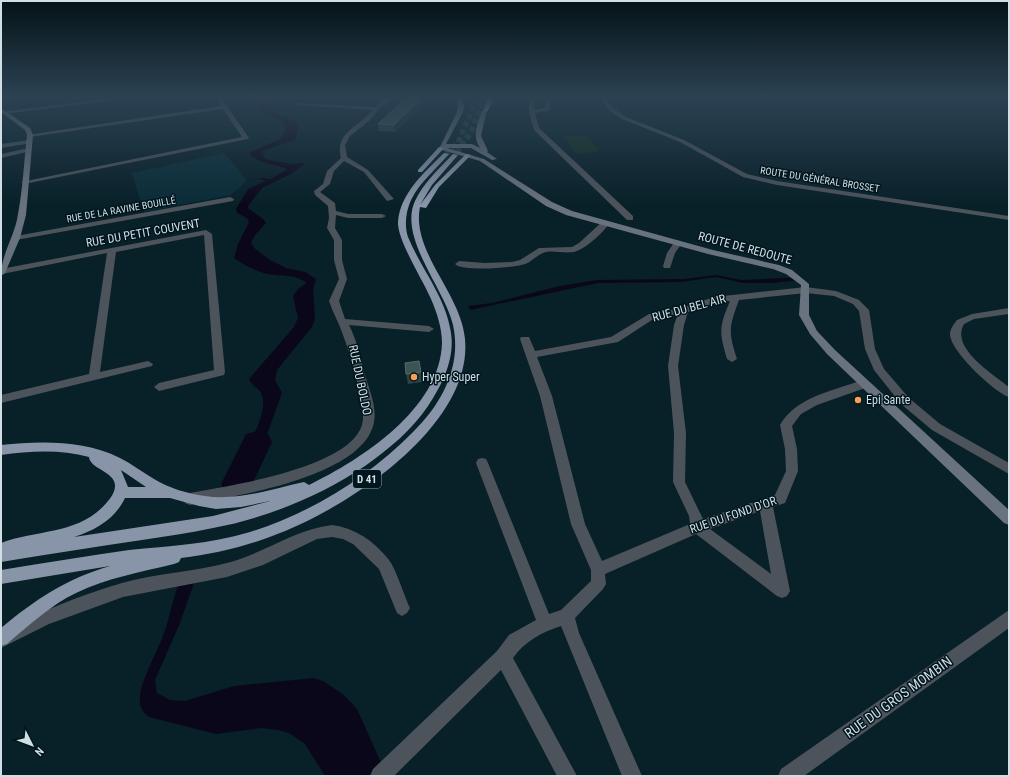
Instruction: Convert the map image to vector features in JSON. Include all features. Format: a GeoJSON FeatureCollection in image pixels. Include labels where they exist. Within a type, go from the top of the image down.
{"type":"FeatureCollection","features":[{"type":"Feature","properties":{"kind":"highway","name":"D 41"},"geometry":{"type":"LineString","coordinates":[[1,555],[200,524],[240,516],[286,501],[325,484],[377,451],[413,418],[434,387],[445,357],[448,342],[443,317],[404,236],[401,225],[401,216],[411,193],[447,151]]}},
{"type":"Feature","properties":{"kind":"highway","name":"D 41"},"geometry":{"type":"LineString","coordinates":[[1,577],[78,564],[223,545],[276,528],[327,503],[358,485],[389,464],[430,422],[444,401],[453,383],[460,362],[460,336],[458,324],[449,299],[417,236],[414,215],[418,201],[447,151]]}},
{"type":"Feature","properties":{"kind":"highway"},"geometry":{"type":"LineString","coordinates":[[417,236],[419,219],[424,205],[438,186],[468,155]]}},
{"type":"Feature","properties":{"kind":"highway"},"geometry":{"type":"LineString","coordinates":[[1,450],[46,446],[86,452],[113,460],[131,469],[150,483],[190,499],[207,503],[221,503],[325,484]]}},
{"type":"Feature","properties":{"kind":"highway"},"geometry":{"type":"LineString","coordinates":[[1,549],[67,534],[99,519],[114,506],[121,492],[120,479],[113,471],[86,452]]}},
{"type":"Feature","properties":{"kind":"highway"},"geometry":{"type":"LineString","coordinates":[[121,492],[176,493]]}},
{"type":"Feature","properties":{"kind":"highway"},"geometry":{"type":"LineString","coordinates":[[1,639],[58,595],[86,582],[112,573],[223,545]]}},
{"type":"Feature","properties":{"kind":"main road"},"geometry":{"type":"LineString","coordinates":[[1,272],[16,238],[22,215],[24,182],[30,138],[29,132]]}},
{"type":"Feature","properties":{"kind":"main road"},"geometry":{"type":"LineString","coordinates":[[447,151],[448,136],[450,132]]}},
{"type":"Feature","properties":{"kind":"main road"},"geometry":{"type":"LineString","coordinates":[[448,136],[456,140],[471,138],[476,132]]}},
{"type":"Feature","properties":{"kind":"main road"},"geometry":{"type":"LineString","coordinates":[[479,132],[478,141],[488,154]]}},
{"type":"Feature","properties":{"kind":"main road"},"geometry":{"type":"LineString","coordinates":[[471,138],[475,146]]}},
{"type":"Feature","properties":{"kind":"main road"},"geometry":{"type":"LineString","coordinates":[[447,151],[461,144],[475,146],[488,154],[531,192]]}},
{"type":"Feature","properties":{"kind":"main road"},"geometry":{"type":"LineString","coordinates":[[468,155],[475,146]]}},
{"type":"Feature","properties":{"kind":"main road"},"geometry":{"type":"LineString","coordinates":[[447,151],[468,155],[485,161],[531,192]]}},
{"type":"Feature","properties":{"kind":"main road","name":"ROUTE DE REDOUTE"},"geometry":{"type":"LineString","coordinates":[[531,192],[559,209],[678,243],[783,270],[796,276],[805,284],[806,290]]}},
{"type":"Feature","properties":{"kind":"main road"},"geometry":{"type":"LineString","coordinates":[[806,290],[803,307],[804,315],[813,332],[864,384],[1009,519]]}},
{"type":"Feature","properties":{"kind":"street"},"geometry":{"type":"LineString","coordinates":[[1,146],[30,138],[66,132]]}},
{"type":"Feature","properties":{"kind":"street"},"geometry":{"type":"LineString","coordinates":[[24,182],[246,138],[242,132]]}},
{"type":"Feature","properties":{"kind":"street"},"geometry":{"type":"LineString","coordinates":[[351,132],[344,138],[342,152],[344,158],[366,170],[390,198]]}},
{"type":"Feature","properties":{"kind":"street"},"geometry":{"type":"LineString","coordinates":[[539,132],[630,218]]}},
{"type":"Feature","properties":{"kind":"street","name":"ROUTE DU GÉNÉRAL BROSSET"},"geometry":{"type":"LineString","coordinates":[[660,132],[682,141],[745,176],[777,183],[1009,218]]}},
{"type":"Feature","properties":{"kind":"street"},"geometry":{"type":"LineString","coordinates":[[1,156],[29,150]]}},
{"type":"Feature","properties":{"kind":"street"},"geometry":{"type":"LineString","coordinates":[[344,158],[330,170],[329,181],[326,185],[316,191],[317,194],[332,205],[333,212],[348,216],[382,216]]}},
{"type":"Feature","properties":{"kind":"street","name":"RUE DE LA RAVINE BOUILLÉ"},"geometry":{"type":"LineString","coordinates":[[16,238],[230,199]]}},
{"type":"Feature","properties":{"kind":"street","name":"RUE DU BOLDO"},"geometry":{"type":"LineString","coordinates":[[190,499],[290,478],[319,467],[346,451],[362,436],[369,423],[366,401],[350,335],[336,312],[334,301],[343,279],[338,260],[338,240],[331,228],[333,212]]}},
{"type":"Feature","properties":{"kind":"street"},"geometry":{"type":"LineString","coordinates":[[459,264],[485,266],[512,265],[523,262],[542,250],[574,249],[582,246],[606,223]]}},
{"type":"Feature","properties":{"kind":"street","name":"RUE DU PETIT COUVENT"},"geometry":{"type":"LineString","coordinates":[[1,272],[202,232],[208,234],[220,372],[159,387]]}},
{"type":"Feature","properties":{"kind":"street"},"geometry":{"type":"LineString","coordinates":[[667,266],[672,252],[678,243]]}},
{"type":"Feature","properties":{"kind":"street"},"geometry":{"type":"LineString","coordinates":[[94,378],[112,250]]}},
{"type":"Feature","properties":{"kind":"street","name":"RUE DU BEL AIR"},"geometry":{"type":"LineString","coordinates":[[531,355],[614,340],[652,316],[684,310],[714,300],[736,296],[806,290],[836,294],[850,299],[864,310],[870,340],[870,348],[879,370],[905,401],[936,427],[1009,469]]}},
{"type":"Feature","properties":{"kind":"street"},"geometry":{"type":"LineString","coordinates":[[732,359],[725,336],[726,322],[736,296]]}},
{"type":"Feature","properties":{"kind":"street"},"geometry":{"type":"LineString","coordinates":[[684,310],[679,326],[678,341],[673,366],[680,433],[679,482],[696,516],[697,526],[782,591],[766,505]]}},
{"type":"Feature","properties":{"kind":"street"},"geometry":{"type":"LineString","coordinates":[[1009,312],[972,316],[960,322],[955,334],[957,342],[968,357],[1009,393]]}},
{"type":"Feature","properties":{"kind":"street"},"geometry":{"type":"LineString","coordinates":[[342,322],[429,329]]}},
{"type":"Feature","properties":{"kind":"street"},"geometry":{"type":"LineString","coordinates":[[385,771],[504,657],[515,641],[544,623],[566,616],[598,584],[598,570],[578,524],[546,396],[525,339]]}},
{"type":"Feature","properties":{"kind":"street"},"geometry":{"type":"LineString","coordinates":[[1,399],[148,364]]}},
{"type":"Feature","properties":{"kind":"street","name":"RUE DU FOND D'OR"},"geometry":{"type":"LineString","coordinates":[[598,570],[697,526],[780,500],[792,471],[791,449],[786,424],[797,411],[813,402],[864,384]]}},
{"type":"Feature","properties":{"kind":"street"},"geometry":{"type":"LineString","coordinates":[[482,463],[544,623]]}},
{"type":"Feature","properties":{"kind":"street"},"geometry":{"type":"LineString","coordinates":[[1,639],[45,618],[123,590],[227,570],[258,560],[315,533],[332,531],[345,533],[358,540],[384,565],[402,608]]}},
{"type":"Feature","properties":{"kind":"street"},"geometry":{"type":"LineString","coordinates":[[566,616],[571,634],[632,776]]}},
{"type":"Feature","properties":{"kind":"street","name":"RUE DU GROS MOMBIN"},"geometry":{"type":"LineString","coordinates":[[788,776],[1009,618]]}},
{"type":"Feature","properties":{"kind":"street"},"geometry":{"type":"LineString","coordinates":[[504,657],[567,776]]}},
{"type":"Feature","properties":{"kind":"shaded area"},"geometry":{"type":"Polygon","coordinates":[[[285,132],[297,132],[295,140],[262,151],[265,159],[293,164],[306,163],[291,174],[262,188],[248,206],[249,209],[266,223],[251,242],[254,248],[270,260],[286,268],[305,272],[316,279],[313,289],[315,319],[312,327],[277,370],[275,380],[282,393],[266,437],[260,463],[250,474],[230,478],[253,437],[262,414],[262,395],[249,379],[294,327],[298,318],[293,296],[299,288],[307,283],[297,278],[268,274],[259,271],[234,258],[238,244],[249,222],[247,218],[237,213],[236,209],[248,189],[266,181],[260,179],[243,182],[262,178],[270,179],[288,169],[259,161],[249,154],[280,139],[285,132]]]}},
{"type":"Feature","properties":{"kind":"shaded area"},"geometry":{"type":"Polygon","coordinates":[[[224,153],[247,180],[231,195],[144,212],[132,173],[224,153]]]}},
{"type":"Feature","properties":{"kind":"shaded area"},"geometry":{"type":"Polygon","coordinates":[[[717,275],[741,280],[797,278],[800,280],[772,283],[743,283],[716,277],[681,282],[598,283],[470,310],[468,306],[492,303],[560,286],[597,280],[683,279],[717,275]]]}},
{"type":"Feature","properties":{"kind":"shaded area"},"geometry":{"type":"Polygon","coordinates":[[[194,583],[180,623],[155,680],[157,693],[170,700],[185,701],[234,686],[314,678],[323,681],[344,695],[357,709],[383,767],[393,776],[325,776],[305,744],[289,733],[278,730],[261,728],[216,734],[146,715],[140,705],[141,690],[146,674],[164,633],[178,586],[194,583]]]}},
{"type":"Feature","properties":{"kind":"green space"},"geometry":{"type":"Polygon","coordinates":[[[585,135],[600,151],[577,154],[563,137],[585,135]]]}},
{"type":"Feature","properties":{"kind":"building"},"geometry":{"type":"Polygon","coordinates":[[[419,361],[421,372],[406,374],[405,363],[419,361]]]}},
{"type":"Feature","properties":{"kind":"waterway"},"geometry":{"type":"LineString","coordinates":[[237,484],[257,442]]}},
{"type":"Feature","properties":{"kind":"tunnel"},"geometry":{"type":"LineString","coordinates":[[446,154],[458,143],[463,132]]}},
{"type":"Feature","properties":{"kind":"tunnel"},"geometry":{"type":"LineString","coordinates":[[457,153],[471,132]]}},
{"type":"Feature","properties":{"kind":"place","name":"Hyper Super"},"geometry":{"type":"Point","coordinates":[414,377]}},
{"type":"Feature","properties":{"kind":"place","name":"Epi Sante"},"geometry":{"type":"Point","coordinates":[858,400]}}]}
